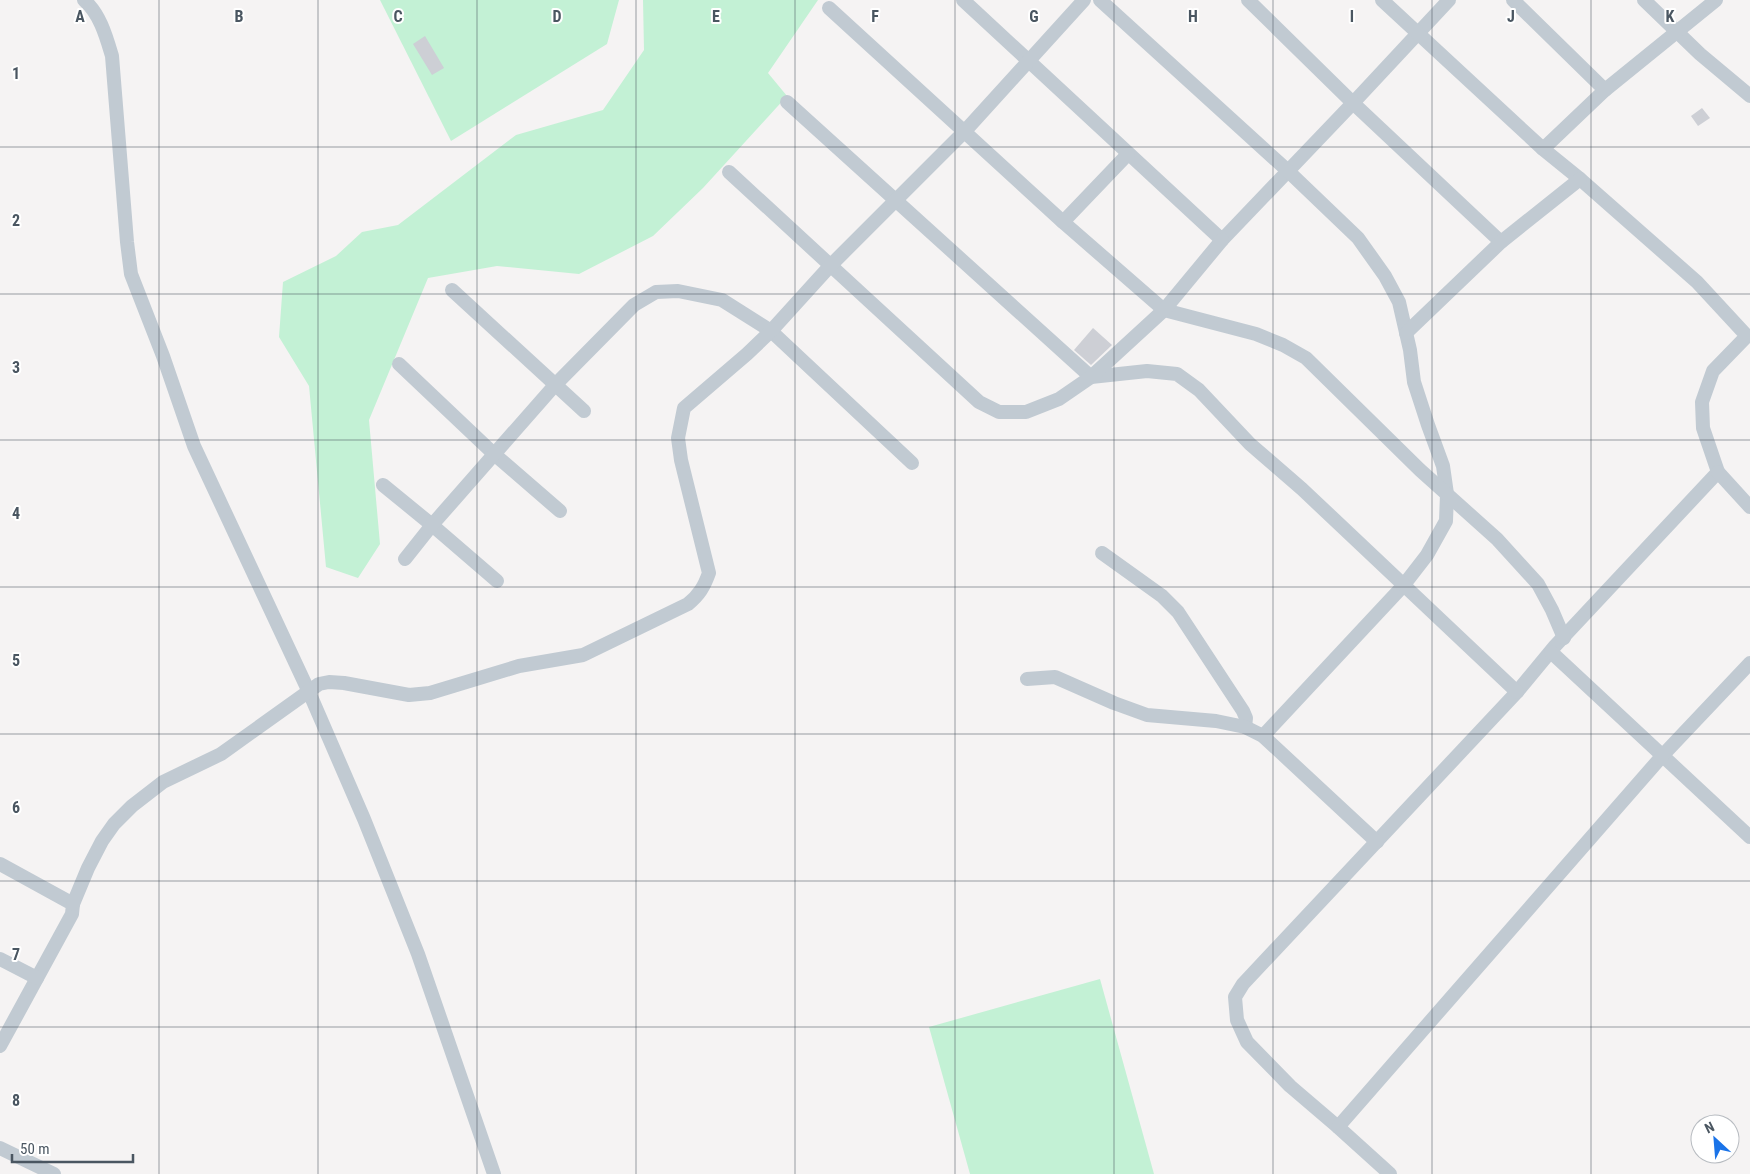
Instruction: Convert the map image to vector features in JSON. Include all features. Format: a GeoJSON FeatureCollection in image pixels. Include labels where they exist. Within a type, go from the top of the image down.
{"type":"FeatureCollection","features":[{"type":"Feature","properties":{"kind":"street"},"geometry":{"type":"LineString","coordinates":[[964,0],[1222,240]]}},
{"type":"Feature","properties":{"kind":"street"},"geometry":{"type":"LineString","coordinates":[[0,1046],[72,914],[88,868],[102,841],[114,824],[132,806],[163,782],[221,754],[319,684],[329,682],[358,685],[409,695],[430,693],[519,666],[583,654],[688,604],[698,597],[709,573],[681,460],[678,438],[684,408],[713,385],[771,331],[830,266],[965,131],[1084,0]]}},
{"type":"Feature","properties":{"kind":"street"},"geometry":{"type":"LineString","coordinates":[[1100,0],[1358,238],[1385,276],[1399,302],[1414,382],[1443,466],[1447,494],[1446,521],[1427,555],[1403,586],[1263,736]]}},
{"type":"Feature","properties":{"kind":"street"},"geometry":{"type":"LineString","coordinates":[[1248,0],[1353,104],[1501,242]]}},
{"type":"Feature","properties":{"kind":"street"},"geometry":{"type":"LineString","coordinates":[[1382,0],[1542,149],[1580,179],[1697,282],[1749,335],[1713,371],[1702,402],[1703,428],[1718,472],[1750,507]]}},
{"type":"Feature","properties":{"kind":"street"},"geometry":{"type":"LineString","coordinates":[[730,172],[979,402],[999,412],[1026,412],[1059,399],[1091,377],[1164,310],[1222,240],[1353,104],[1449,0]]}},
{"type":"Feature","properties":{"kind":"street"},"geometry":{"type":"LineString","coordinates":[[1514,0],[1605,90]]}},
{"type":"Feature","properties":{"kind":"street"},"geometry":{"type":"LineString","coordinates":[[1644,0],[1730,81],[1750,96]]}},
{"type":"Feature","properties":{"kind":"street"},"geometry":{"type":"LineString","coordinates":[[1542,149],[1605,90],[1716,0]]}},
{"type":"Feature","properties":{"kind":"street"},"geometry":{"type":"LineString","coordinates":[[90,3],[105,34],[112,56],[131,274],[163,356],[194,446],[308,692],[364,819],[418,954],[494,1174]]}},
{"type":"Feature","properties":{"kind":"street"},"geometry":{"type":"LineString","coordinates":[[829,8],[1063,222],[1164,310],[1256,334],[1283,344],[1306,358],[1420,470],[1497,539],[1538,584],[1564,638]]}},
{"type":"Feature","properties":{"kind":"street"},"geometry":{"type":"LineString","coordinates":[[787,102],[1091,377],[1147,371],[1177,374],[1199,390],[1250,444],[1302,489],[1517,692]]}},
{"type":"Feature","properties":{"kind":"street"},"geometry":{"type":"LineString","coordinates":[[1063,222],[1128,154]]}},
{"type":"Feature","properties":{"kind":"street"},"geometry":{"type":"LineString","coordinates":[[1406,332],[1501,242],[1580,179]]}},
{"type":"Feature","properties":{"kind":"street"},"geometry":{"type":"LineString","coordinates":[[452,290],[584,411]]}},
{"type":"Feature","properties":{"kind":"street"},"geometry":{"type":"LineString","coordinates":[[406,559],[432,525],[555,384],[634,305],[656,292],[678,291],[722,300],[771,331],[912,463]]}},
{"type":"Feature","properties":{"kind":"street"},"geometry":{"type":"LineString","coordinates":[[399,364],[494,454],[560,512]]}},
{"type":"Feature","properties":{"kind":"street"},"geometry":{"type":"LineString","coordinates":[[1390,1174],[1290,1086],[1247,1042],[1237,1020],[1235,997],[1244,984],[1517,692],[1564,638],[1718,472]]}},
{"type":"Feature","properties":{"kind":"street"},"geometry":{"type":"LineString","coordinates":[[383,485],[497,581]]}},
{"type":"Feature","properties":{"kind":"street"},"geometry":{"type":"LineString","coordinates":[[1102,553],[1162,596],[1178,612],[1243,711],[1246,718],[1245,727]]}},
{"type":"Feature","properties":{"kind":"street"},"geometry":{"type":"LineString","coordinates":[[1552,652],[1750,837]]}},
{"type":"Feature","properties":{"kind":"street"},"geometry":{"type":"LineString","coordinates":[[1338,1127],[1663,755],[1750,662]]}},
{"type":"Feature","properties":{"kind":"street"},"geometry":{"type":"LineString","coordinates":[[1027,679],[1055,677],[1114,703],[1147,715],[1245,727],[1263,736],[1377,842]]}},
{"type":"Feature","properties":{"kind":"street"},"geometry":{"type":"LineString","coordinates":[[0,864],[74,904]]}},
{"type":"Feature","properties":{"kind":"street"},"geometry":{"type":"LineString","coordinates":[[0,959],[37,978]]}},
{"type":"Feature","properties":{"kind":"street"},"geometry":{"type":"LineString","coordinates":[[0,1148],[54,1174]]}},
{"type":"Feature","properties":{"kind":"green space"},"geometry":{"type":"Polygon","coordinates":[[[380,0],[619,0],[607,44],[451,141],[380,0]]]}},
{"type":"Feature","properties":{"kind":"green space"},"geometry":{"type":"Polygon","coordinates":[[[643,0],[818,0],[768,73],[787,96],[703,188],[653,236],[579,274],[497,266],[428,278],[369,420],[380,544],[358,578],[326,567],[309,386],[279,337],[283,282],[336,256],[362,232],[398,225],[516,135],[603,110],[644,50],[643,0]]]}},
{"type":"Feature","properties":{"kind":"green space"},"geometry":{"type":"Polygon","coordinates":[[[1100,979],[1154,1174],[970,1174],[929,1027],[1100,979]]]}},
{"type":"Feature","properties":{"kind":"building"},"geometry":{"type":"Polygon","coordinates":[[[425,36],[444,68],[432,75],[413,44],[425,36]]]}},
{"type":"Feature","properties":{"kind":"building"},"geometry":{"type":"Polygon","coordinates":[[[1702,108],[1710,118],[1698,126],[1691,116],[1702,108]]]}},
{"type":"Feature","properties":{"kind":"building"},"geometry":{"type":"Polygon","coordinates":[[[1093,328],[1112,345],[1091,365],[1074,350],[1093,328]]]}}]}
